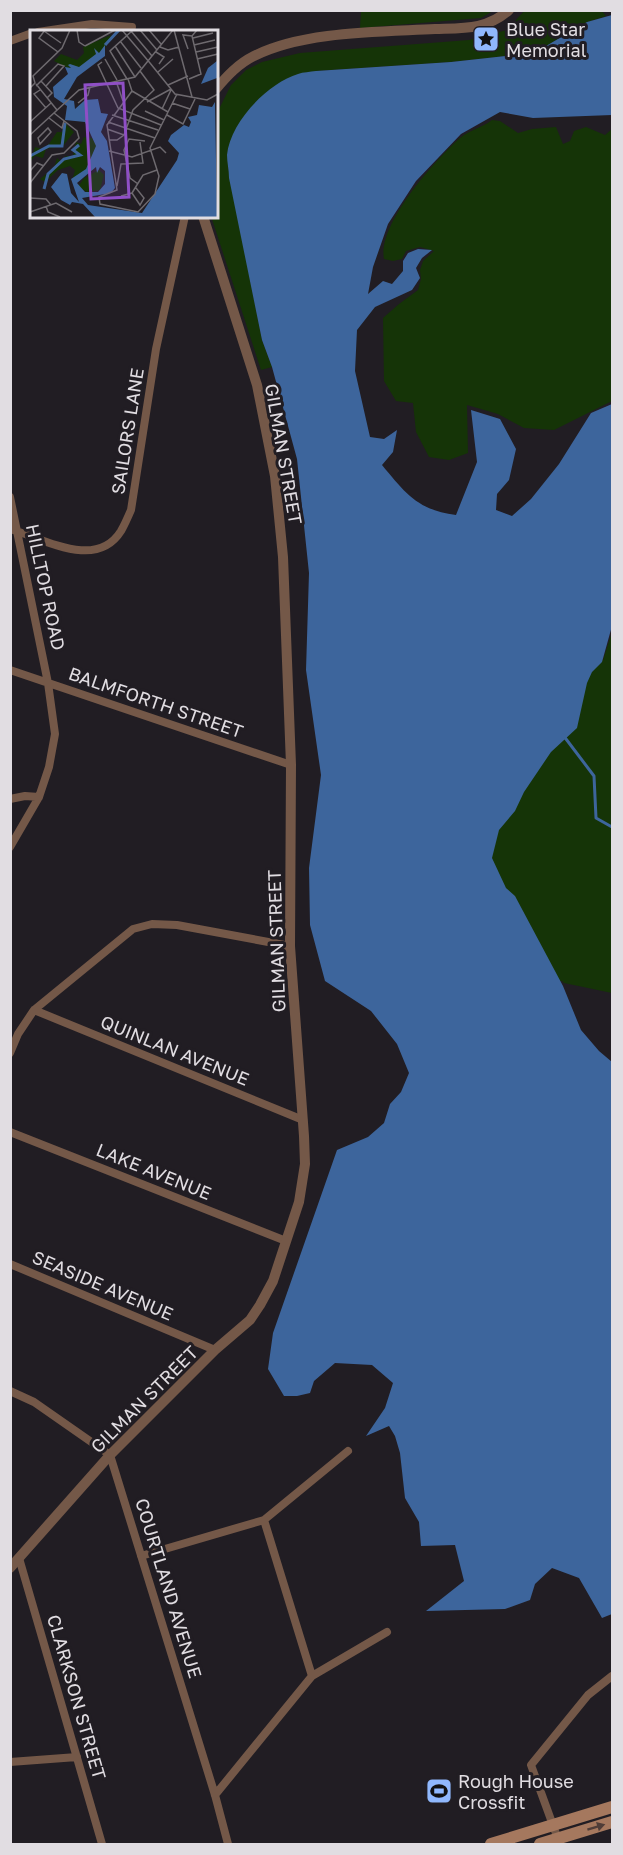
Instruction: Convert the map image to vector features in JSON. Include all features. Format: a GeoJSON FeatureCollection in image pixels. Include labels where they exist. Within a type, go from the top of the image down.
{"type":"FeatureCollection","features":[{"type":"Feature","properties":{"kind":"main road"},"geometry":{"type":"LineString","coordinates":[[491,1845],[513,1841],[612,1807]]}},
{"type":"Feature","properties":{"kind":"main road"},"geometry":{"type":"LineString","coordinates":[[540,1845],[612,1822]]}},
{"type":"Feature","properties":{"kind":"street"},"geometry":{"type":"LineString","coordinates":[[218,87],[240,64],[254,56],[298,41],[370,33],[464,28],[498,20],[509,10]]}},
{"type":"Feature","properties":{"kind":"street"},"geometry":{"type":"LineString","coordinates":[[52,30],[92,24],[132,27]]}},
{"type":"Feature","properties":{"kind":"street"},"geometry":{"type":"LineString","coordinates":[[10,41],[30,34]]}},
{"type":"Feature","properties":{"kind":"street","name":"SAILORS LANE"},"geometry":{"type":"LineString","coordinates":[[14,530],[74,550],[95,550],[107,545],[120,533],[131,510],[156,349],[185,218]]}},
{"type":"Feature","properties":{"kind":"street","name":"GILMAN STREET"},"geometry":{"type":"LineString","coordinates":[[10,1568],[110,1455],[215,1350],[250,1320],[273,1281],[303,1185],[305,1164],[303,1120],[290,946],[291,765],[283,557],[274,476],[257,385],[204,218]]}},
{"type":"Feature","properties":{"kind":"street","name":"HILLTOP ROAD"},"geometry":{"type":"LineString","coordinates":[[10,497],[14,530],[48,683],[55,734],[49,767],[39,797],[10,847]]}},
{"type":"Feature","properties":{"kind":"street","name":"BALMFORTH STREET"},"geometry":{"type":"LineString","coordinates":[[10,670],[291,765]]}},
{"type":"Feature","properties":{"kind":"street"},"geometry":{"type":"LineString","coordinates":[[10,799],[25,796],[39,797]]}},
{"type":"Feature","properties":{"kind":"street"},"geometry":{"type":"LineString","coordinates":[[10,1053],[18,1034],[34,1010],[127,933],[146,925],[177,925],[290,946]]}},
{"type":"Feature","properties":{"kind":"street","name":"QUINLAN AVENUE"},"geometry":{"type":"LineString","coordinates":[[34,1010],[303,1120]]}},
{"type":"Feature","properties":{"kind":"street","name":"LAKE AVENUE"},"geometry":{"type":"LineString","coordinates":[[10,1132],[286,1241]]}},
{"type":"Feature","properties":{"kind":"street","name":"SEASIDE AVENUE"},"geometry":{"type":"LineString","coordinates":[[10,1264],[215,1350]]}},
{"type":"Feature","properties":{"kind":"street"},"geometry":{"type":"LineString","coordinates":[[10,1391],[34,1402],[110,1455]]}},
{"type":"Feature","properties":{"kind":"street"},"geometry":{"type":"LineString","coordinates":[[141,1556],[264,1520],[348,1451]]}},
{"type":"Feature","properties":{"kind":"street","name":"COURTLAND AVENUE"},"geometry":{"type":"LineString","coordinates":[[110,1455],[215,1795],[228,1845]]}},
{"type":"Feature","properties":{"kind":"street"},"geometry":{"type":"LineString","coordinates":[[264,1520],[312,1676]]}},
{"type":"Feature","properties":{"kind":"street","name":"CLARKSON STREET"},"geometry":{"type":"LineString","coordinates":[[19,1558],[102,1845]]}},
{"type":"Feature","properties":{"kind":"street"},"geometry":{"type":"LineString","coordinates":[[215,1795],[312,1676],[387,1632]]}},
{"type":"Feature","properties":{"kind":"street"},"geometry":{"type":"LineString","coordinates":[[558,1839],[531,1765],[588,1695],[612,1677]]}},
{"type":"Feature","properties":{"kind":"street"},"geometry":{"type":"LineString","coordinates":[[10,1762],[77,1757]]}},
{"type":"Feature","properties":{"kind":"green space"},"geometry":{"type":"Polygon","coordinates":[[[361,11],[493,11],[481,18],[360,28],[361,11]]]}},
{"type":"Feature","properties":{"kind":"green space"},"geometry":{"type":"Polygon","coordinates":[[[524,11],[602,11],[606,16],[587,22],[534,53],[451,62],[316,71],[228,166],[262,340],[272,367],[261,370],[212,218],[218,218],[218,111],[231,85],[246,70],[262,62],[300,53],[469,40],[507,30],[524,11]]]}},
{"type":"Feature","properties":{"kind":"green space"},"geometry":{"type":"Polygon","coordinates":[[[492,120],[500,121],[518,133],[556,127],[563,144],[570,141],[574,131],[586,127],[605,135],[612,129],[612,401],[554,430],[524,428],[498,414],[467,405],[468,453],[449,460],[429,457],[416,432],[413,403],[396,401],[384,381],[383,318],[418,290],[423,261],[434,251],[420,247],[406,251],[402,259],[393,261],[384,259],[384,245],[398,212],[423,177],[460,138],[492,120]]]}},
{"type":"Feature","properties":{"kind":"green space"},"geometry":{"type":"Polygon","coordinates":[[[612,632],[612,993],[549,980],[486,855],[492,831],[597,659],[603,660],[612,632]]]}},
{"type":"Feature","properties":{"kind":"water"},"geometry":{"type":"Polygon","coordinates":[[[612,15],[612,115],[533,118],[500,112],[461,134],[416,181],[388,224],[373,267],[368,294],[383,281],[392,284],[403,271],[403,261],[408,253],[418,249],[432,250],[422,258],[416,268],[420,278],[412,290],[375,307],[357,330],[355,371],[370,437],[384,439],[397,430],[393,452],[382,465],[414,499],[422,505],[443,513],[456,515],[477,462],[471,410],[500,419],[516,449],[509,480],[497,494],[496,510],[512,516],[531,499],[559,464],[591,413],[612,404],[612,626],[602,662],[592,672],[587,683],[577,728],[551,752],[524,792],[515,811],[499,830],[492,858],[506,888],[515,896],[563,986],[581,1030],[612,1062],[612,1614],[602,1618],[579,1578],[552,1568],[535,1584],[530,1600],[505,1609],[426,1611],[464,1581],[455,1545],[421,1546],[419,1522],[405,1498],[400,1453],[389,1426],[366,1436],[385,1408],[393,1383],[372,1365],[335,1363],[314,1381],[310,1393],[284,1396],[268,1369],[273,1333],[337,1150],[368,1137],[384,1123],[390,1104],[401,1092],[409,1073],[397,1044],[371,1011],[325,981],[310,925],[309,868],[321,775],[306,670],[309,573],[297,459],[272,367],[262,340],[229,178],[227,155],[235,130],[252,106],[275,86],[298,74],[534,53],[587,22],[612,15]]]}},
{"type":"Feature","properties":{"kind":"waterway"},"geometry":{"type":"LineString","coordinates":[[563,735],[594,776],[596,818],[612,827]]}},
{"type":"Feature","properties":{"kind":"place","name":"Blue Star Memorial"},"geometry":{"type":"Point","coordinates":[486,39]}},
{"type":"Feature","properties":{"kind":"place","name":"Rough House Crossfit"},"geometry":{"type":"Point","coordinates":[439,1791]}}]}
